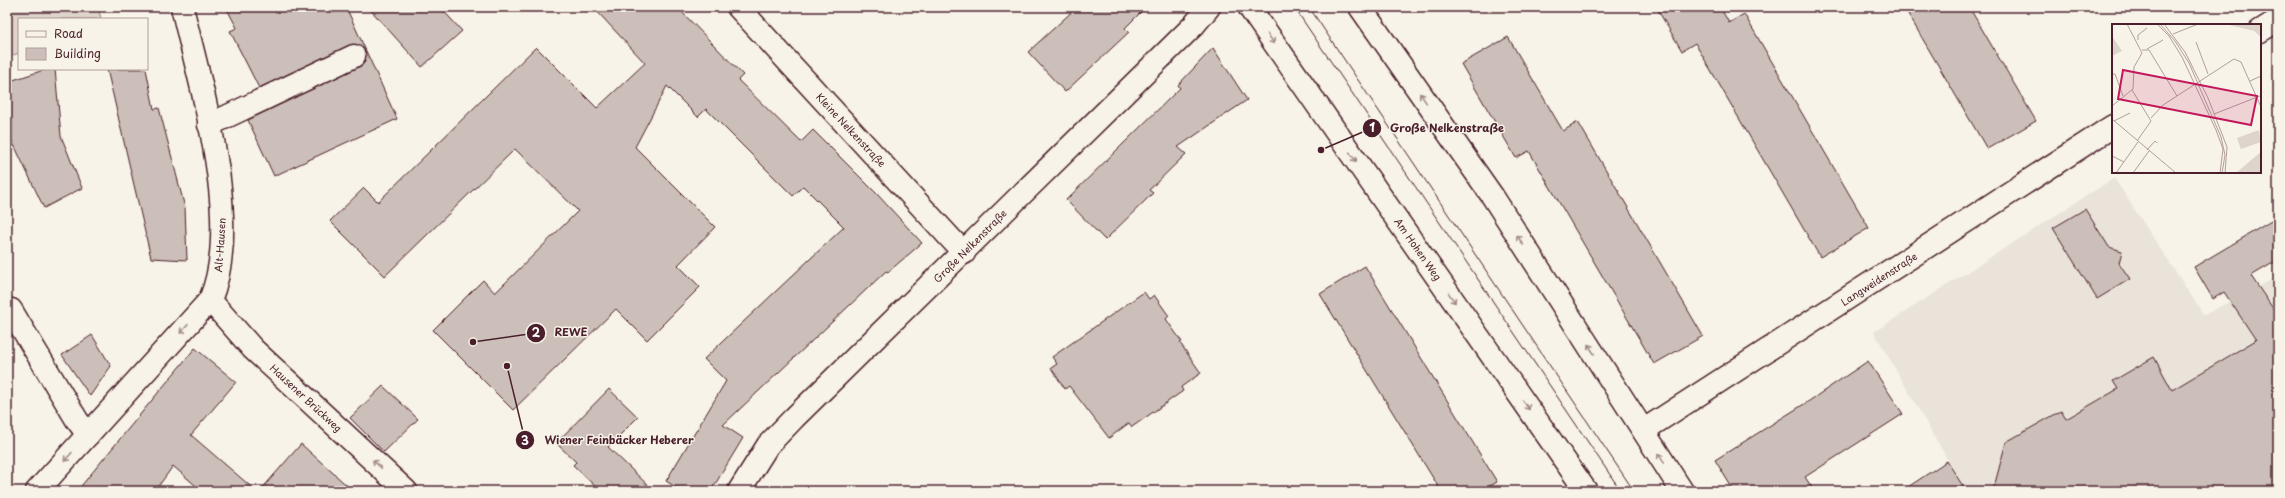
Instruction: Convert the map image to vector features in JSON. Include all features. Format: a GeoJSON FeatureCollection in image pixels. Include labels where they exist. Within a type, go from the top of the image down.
{"type":"FeatureCollection","features":[{"type":"Feature","properties":{"kind":"street","name":"Alt-Hausen"},"geometry":{"type":"LineString","coordinates":[[37,491],[210,300],[218,282],[223,237],[222,204],[209,125],[182,7]]}},
{"type":"Feature","properties":{"kind":"street","name":"Kleine Nelkenstraße"},"geometry":{"type":"LineString","coordinates":[[738,7],[964,253]]}},
{"type":"Feature","properties":{"kind":"street","name":"Große Nelkenstraße"},"geometry":{"type":"LineString","coordinates":[[739,491],[774,440],[1194,25],[1209,7]]}},
{"type":"Feature","properties":{"kind":"street","name":"Am Hohen Weg"},"geometry":{"type":"LineString","coordinates":[[1249,7],[1586,491]]}},
{"type":"Feature","properties":{"kind":"street"},"geometry":{"type":"LineString","coordinates":[[1360,7],[1493,197],[1682,491]]}},
{"type":"Feature","properties":{"kind":"street"},"geometry":{"type":"LineString","coordinates":[[209,125],[354,56]]}},
{"type":"Feature","properties":{"kind":"street","name":"Langweidenstraße"},"geometry":{"type":"LineString","coordinates":[[1644,430],[2112,127]]}},
{"type":"Feature","properties":{"kind":"street","name":"Hausener Brückweg"},"geometry":{"type":"LineString","coordinates":[[210,300],[253,349],[406,491]]}},
{"type":"Feature","properties":{"kind":"street"},"geometry":{"type":"LineString","coordinates":[[7,309],[11,310],[77,420],[88,435]]}},
{"type":"Feature","properties":{"kind":"shaded area"},"geometry":{"type":"Polygon","coordinates":[[[7,7],[98,7],[101,18],[18,18],[18,53],[7,57],[7,7]]]}},
{"type":"Feature","properties":{"kind":"shaded area"},"geometry":{"type":"Polygon","coordinates":[[[2114,178],[2204,315],[2273,279],[2278,287],[2278,491],[1955,491],[1963,486],[1874,332],[2114,178]]]}},
{"type":"Feature","properties":{"kind":"building"},"geometry":{"type":"Polygon","coordinates":[[[226,7],[346,7],[397,119],[274,176],[248,120],[359,67],[364,63],[365,51],[361,46],[349,45],[259,88],[230,31],[237,28],[226,7]]]}},
{"type":"Feature","properties":{"kind":"building"},"geometry":{"type":"Polygon","coordinates":[[[368,7],[440,7],[462,31],[422,67],[368,7]]]}},
{"type":"Feature","properties":{"kind":"building"},"geometry":{"type":"Polygon","coordinates":[[[593,7],[677,7],[743,75],[738,80],[801,142],[813,130],[876,193],[922,243],[888,272],[886,271],[723,425],[743,438],[711,491],[682,491],[666,481],[726,381],[704,359],[844,227],[803,186],[793,196],[706,109],[698,117],[667,86],[635,147],[715,227],[678,265],[700,287],[647,340],[616,309],[513,410],[433,330],[483,280],[495,293],[578,211],[515,149],[385,276],[330,221],[364,188],[378,202],[536,47],[597,108],[645,63],[593,7]]]}},
{"type":"Feature","properties":{"kind":"building"},"geometry":{"type":"Polygon","coordinates":[[[1077,7],[1146,7],[1125,28],[1129,32],[1065,92],[1028,52],[1077,7]]]}},
{"type":"Feature","properties":{"kind":"building"},"geometry":{"type":"Polygon","coordinates":[[[1656,7],[1720,7],[1729,23],[1744,14],[1869,228],[1820,257],[1695,43],[1682,51],[1656,7]]]}},
{"type":"Feature","properties":{"kind":"building"},"geometry":{"type":"Polygon","coordinates":[[[1904,7],[1969,7],[2036,121],[1987,149],[1904,7]]]}},
{"type":"Feature","properties":{"kind":"building"},"geometry":{"type":"Polygon","coordinates":[[[1508,37],[1563,131],[1578,122],[1703,336],[1654,364],[1529,151],[1516,158],[1461,64],[1508,37]]]}},
{"type":"Feature","properties":{"kind":"building"},"geometry":{"type":"Polygon","coordinates":[[[1213,48],[1247,100],[1178,147],[1186,154],[1149,190],[1153,193],[1105,240],[1066,200],[1180,88],[1178,85],[1213,48]]]}},
{"type":"Feature","properties":{"kind":"building"},"geometry":{"type":"Polygon","coordinates":[[[44,70],[55,70],[61,136],[82,188],[44,208],[7,130],[7,82],[44,70]]]}},
{"type":"Feature","properties":{"kind":"building"},"geometry":{"type":"Polygon","coordinates":[[[107,70],[146,70],[154,109],[159,108],[185,208],[187,260],[151,258],[107,70]]]}},
{"type":"Feature","properties":{"kind":"building"},"geometry":{"type":"Polygon","coordinates":[[[2085,209],[2109,247],[2122,251],[2119,263],[2130,279],[2097,299],[2053,228],[2085,209]]]}},
{"type":"Feature","properties":{"kind":"building"},"geometry":{"type":"Polygon","coordinates":[[[2278,217],[2278,260],[2251,276],[2278,316],[2278,491],[1993,491],[2006,442],[2061,411],[2066,419],[2118,389],[2113,381],[2154,357],[2172,390],[2256,340],[2224,292],[2213,299],[2194,267],[2278,217]]]}},
{"type":"Feature","properties":{"kind":"building"},"geometry":{"type":"Polygon","coordinates":[[[1365,266],[1497,482],[1481,491],[1441,491],[1320,294],[1365,266]]]}},
{"type":"Feature","properties":{"kind":"building"},"geometry":{"type":"Polygon","coordinates":[[[1144,292],[1149,299],[1154,295],[1169,316],[1166,319],[1182,342],[1180,343],[1201,373],[1181,387],[1183,391],[1132,427],[1129,423],[1109,438],[1069,386],[1065,389],[1051,368],[1057,364],[1052,357],[1144,292]]]}},
{"type":"Feature","properties":{"kind":"building"},"geometry":{"type":"Polygon","coordinates":[[[92,335],[111,366],[90,396],[62,355],[92,335]]]}},
{"type":"Feature","properties":{"kind":"building"},"geometry":{"type":"Polygon","coordinates":[[[195,348],[236,382],[191,435],[256,491],[202,491],[173,466],[155,491],[77,491],[195,348]]]}},
{"type":"Feature","properties":{"kind":"building"},"geometry":{"type":"Polygon","coordinates":[[[1868,361],[1903,414],[1805,477],[1814,491],[1734,491],[1715,460],[1809,401],[1868,361]]]}},
{"type":"Feature","properties":{"kind":"building"},"geometry":{"type":"Polygon","coordinates":[[[383,386],[418,419],[384,452],[350,418],[383,386]]]}},
{"type":"Feature","properties":{"kind":"building"},"geometry":{"type":"Polygon","coordinates":[[[609,389],[638,417],[608,447],[654,491],[600,491],[573,465],[576,462],[556,443],[609,389]]]}},
{"type":"Feature","properties":{"kind":"building"},"geometry":{"type":"Polygon","coordinates":[[[301,444],[353,491],[260,491],[301,444]]]}},
{"type":"Feature","properties":{"kind":"building"},"geometry":{"type":"Polygon","coordinates":[[[1947,461],[1966,491],[1902,491],[1947,461]]]}},
{"type":"Feature","properties":{"kind":"tram line"},"geometry":{"type":"LineString","coordinates":[[1294,7],[1621,491]]}},
{"type":"Feature","properties":{"kind":"tram line"},"geometry":{"type":"LineString","coordinates":[[1309,7],[1634,491]]}},
{"type":"Feature","properties":{"kind":"place","name":"Große Nelkenstraße"},"geometry":{"type":"Point","coordinates":[1321,150]}},
{"type":"Feature","properties":{"kind":"place","name":"REWE"},"geometry":{"type":"Point","coordinates":[473,342]}},
{"type":"Feature","properties":{"kind":"place","name":"Wiener Feinbäcker Heberer"},"geometry":{"type":"Point","coordinates":[507,366]}}]}
